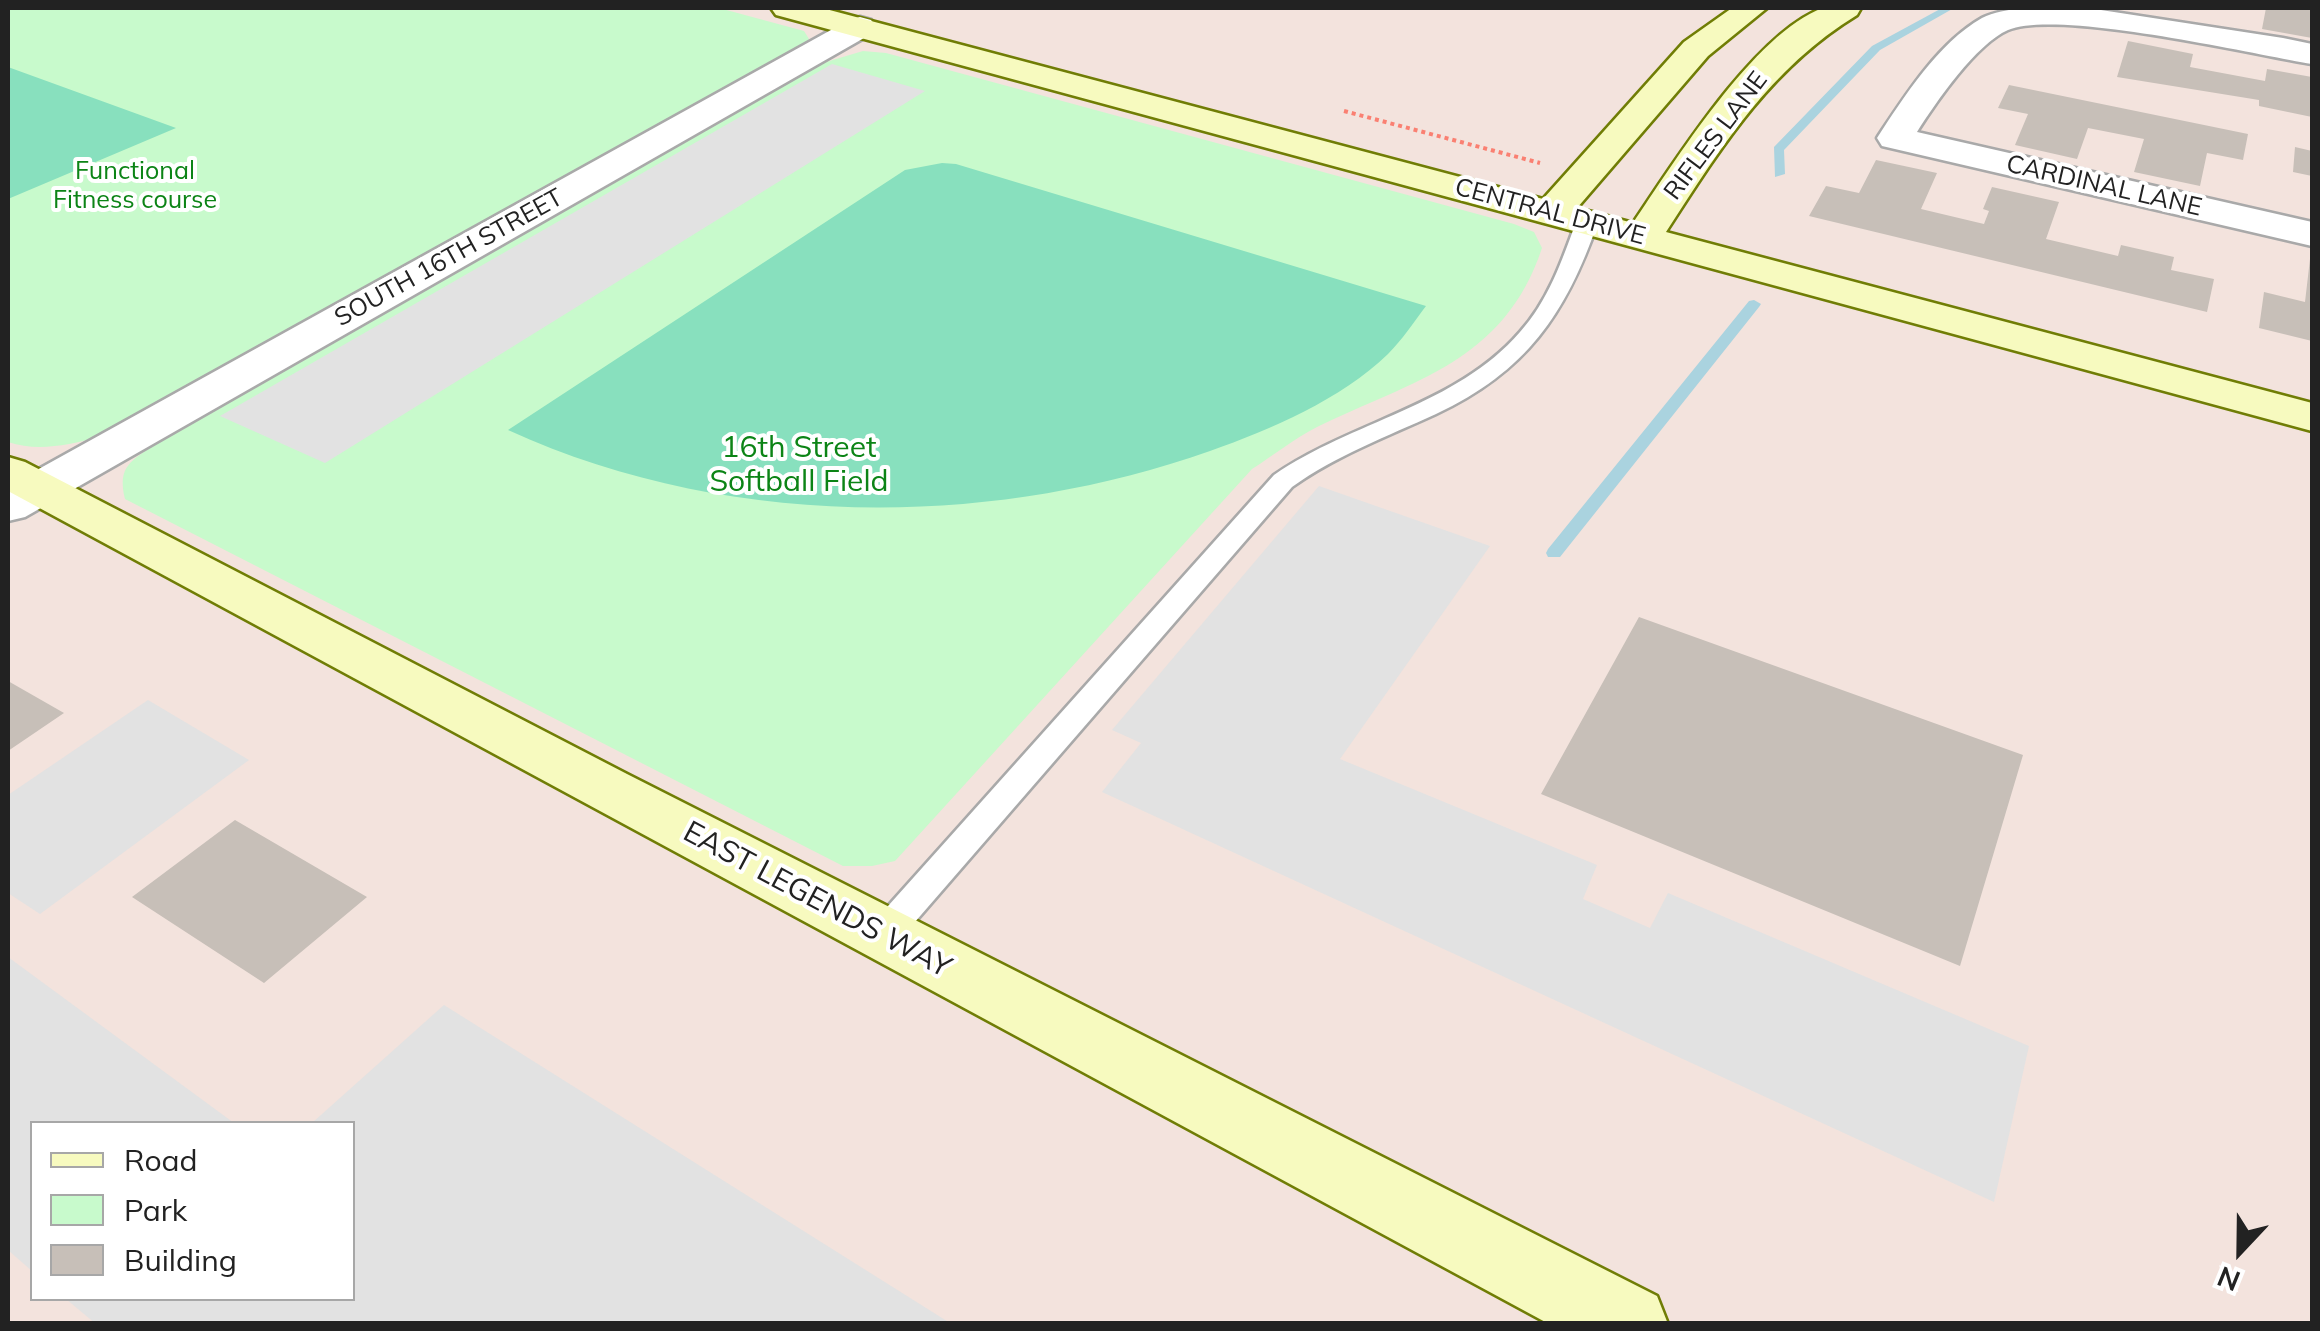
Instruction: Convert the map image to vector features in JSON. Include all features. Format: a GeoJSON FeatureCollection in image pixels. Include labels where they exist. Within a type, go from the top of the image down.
{"type":"FeatureCollection","features":[{"type":"Feature","properties":{"kind":"street","name":"CENTRAL DRIVE"},"geometry":{"type":"LineString","coordinates":[[787,8],[2312,417]]}},
{"type":"Feature","properties":{"kind":"street"},"geometry":{"type":"LineString","coordinates":[[1570,218],[1696,49],[1752,8]]}},
{"type":"Feature","properties":{"kind":"street","name":"RIFLES LANE"},"geometry":{"type":"LineString","coordinates":[[1642,237],[1750,85],[1783,48],[1846,8]]}},
{"type":"Feature","properties":{"kind":"street","name":"CARDINAL LANE"},"geometry":{"type":"LineString","coordinates":[[2312,54],[2102,14],[2049,12],[1998,21],[1922,95],[1896,138],[2312,234]]}},
{"type":"Feature","properties":{"kind":"street","name":"SOUTH 16TH STREET"},"geometry":{"type":"LineString","coordinates":[[18,489],[860,27]]}},
{"type":"Feature","properties":{"kind":"street","name":"EAST LEGENDS WAY"},"geometry":{"type":"LineString","coordinates":[[18,489],[1629,1324]]}},
{"type":"Feature","properties":{"kind":"lane"},"geometry":{"type":"LineString","coordinates":[[883,934],[1282,481],[1311,460],[1432,407],[1484,378],[1524,344],[1552,309],[1574,263],[1570,218]]}},
{"type":"Feature","properties":{"kind":"shaded area"},"geometry":{"type":"Polygon","coordinates":[[[8,8],[2312,8],[2312,1323],[8,1324],[8,8]]]}},
{"type":"Feature","properties":{"kind":"shaded area"},"geometry":{"type":"Polygon","coordinates":[[[832,64],[925,91],[325,463],[220,416],[832,64]]]}},
{"type":"Feature","properties":{"kind":"shaded area"},"geometry":{"type":"Polygon","coordinates":[[[1319,486],[1490,546],[1340,759],[1597,865],[1583,899],[1650,928],[1668,893],[2029,1046],[1994,1202],[1102,792],[1141,743],[1112,730],[1319,486]]]}},
{"type":"Feature","properties":{"kind":"shaded area"},"geometry":{"type":"Polygon","coordinates":[[[148,700],[249,760],[40,914],[8,893],[8,795],[148,700]]]}},
{"type":"Feature","properties":{"kind":"shaded area"},"geometry":{"type":"Polygon","coordinates":[[[8,957],[231,1121],[30,1121],[30,1269],[8,1250],[8,957]]]}},
{"type":"Feature","properties":{"kind":"shaded area"},"geometry":{"type":"Polygon","coordinates":[[[444,1005],[950,1323],[96,1324],[68,1301],[355,1301],[355,1121],[314,1121],[444,1005]]]}},
{"type":"Feature","properties":{"kind":"green space","name":"Functional Fitness course"},"geometry":{"type":"Polygon","coordinates":[[[8,8],[719,8],[804,31],[809,39],[804,49],[99,437],[31,447],[8,442],[8,8]]]}},
{"type":"Feature","properties":{"kind":"green space","name":"16th Street Softball Field"},"geometry":{"type":"Polygon","coordinates":[[[863,51],[886,53],[1514,224],[1534,232],[1542,248],[1525,286],[1504,317],[1480,342],[1421,380],[1309,431],[1252,469],[895,861],[843,866],[125,499],[123,479],[128,465],[157,443],[826,62],[863,51]]]}},
{"type":"Feature","properties":{"kind":"green space"},"geometry":{"type":"Polygon","coordinates":[[[8,67],[176,128],[8,199],[8,67]]]}},
{"type":"Feature","properties":{"kind":"green space"},"geometry":{"type":"Polygon","coordinates":[[[956,164],[1426,306],[1393,349],[1369,370],[1304,412],[1210,451],[1124,477],[1036,495],[946,505],[856,507],[766,501],[677,486],[591,463],[508,430],[905,170],[956,164]]]}},
{"type":"Feature","properties":{"kind":"building"},"geometry":{"type":"Polygon","coordinates":[[[2266,8],[2312,8],[2312,38],[2262,29],[2266,8]]]}},
{"type":"Feature","properties":{"kind":"building"},"geometry":{"type":"Polygon","coordinates":[[[2128,41],[2193,54],[2190,67],[2265,81],[2267,69],[2312,77],[2312,117],[2259,106],[2259,100],[2117,77],[2128,41]]]}},
{"type":"Feature","properties":{"kind":"building"},"geometry":{"type":"Polygon","coordinates":[[[2009,85],[2248,134],[2243,160],[2207,153],[2200,186],[2134,172],[2144,139],[2088,128],[2077,159],[2015,145],[2028,114],[1998,108],[2009,85]]]}},
{"type":"Feature","properties":{"kind":"building"},"geometry":{"type":"Polygon","coordinates":[[[2295,147],[2312,151],[2312,176],[2293,172],[2295,147]]]}},
{"type":"Feature","properties":{"kind":"building"},"geometry":{"type":"Polygon","coordinates":[[[1876,160],[1937,173],[1921,209],[1984,224],[1989,211],[1983,209],[1992,187],[2059,202],[2046,239],[2118,256],[2121,245],[2174,257],[2171,270],[2214,279],[2207,312],[1809,216],[1826,186],[1859,193],[1876,160]]]}},
{"type":"Feature","properties":{"kind":"building"},"geometry":{"type":"Polygon","coordinates":[[[2310,259],[2312,341],[2259,328],[2264,292],[2305,302],[2310,259]]]}},
{"type":"Feature","properties":{"kind":"building"},"geometry":{"type":"Polygon","coordinates":[[[1639,617],[2023,755],[1960,966],[1541,794],[1639,617]]]}},
{"type":"Feature","properties":{"kind":"building"},"geometry":{"type":"Polygon","coordinates":[[[8,681],[64,713],[8,751],[8,681]]]}},
{"type":"Feature","properties":{"kind":"building"},"geometry":{"type":"Polygon","coordinates":[[[235,820],[367,897],[264,983],[132,897],[235,820]]]}},
{"type":"Feature","properties":{"kind":"waterway"},"geometry":{"type":"LineString","coordinates":[[1779,174],[1778,149],[1876,48],[1949,8]]}},
{"type":"Feature","properties":{"kind":"waterway"},"geometry":{"type":"LineString","coordinates":[[1554,553],[1754,304]]}}]}
